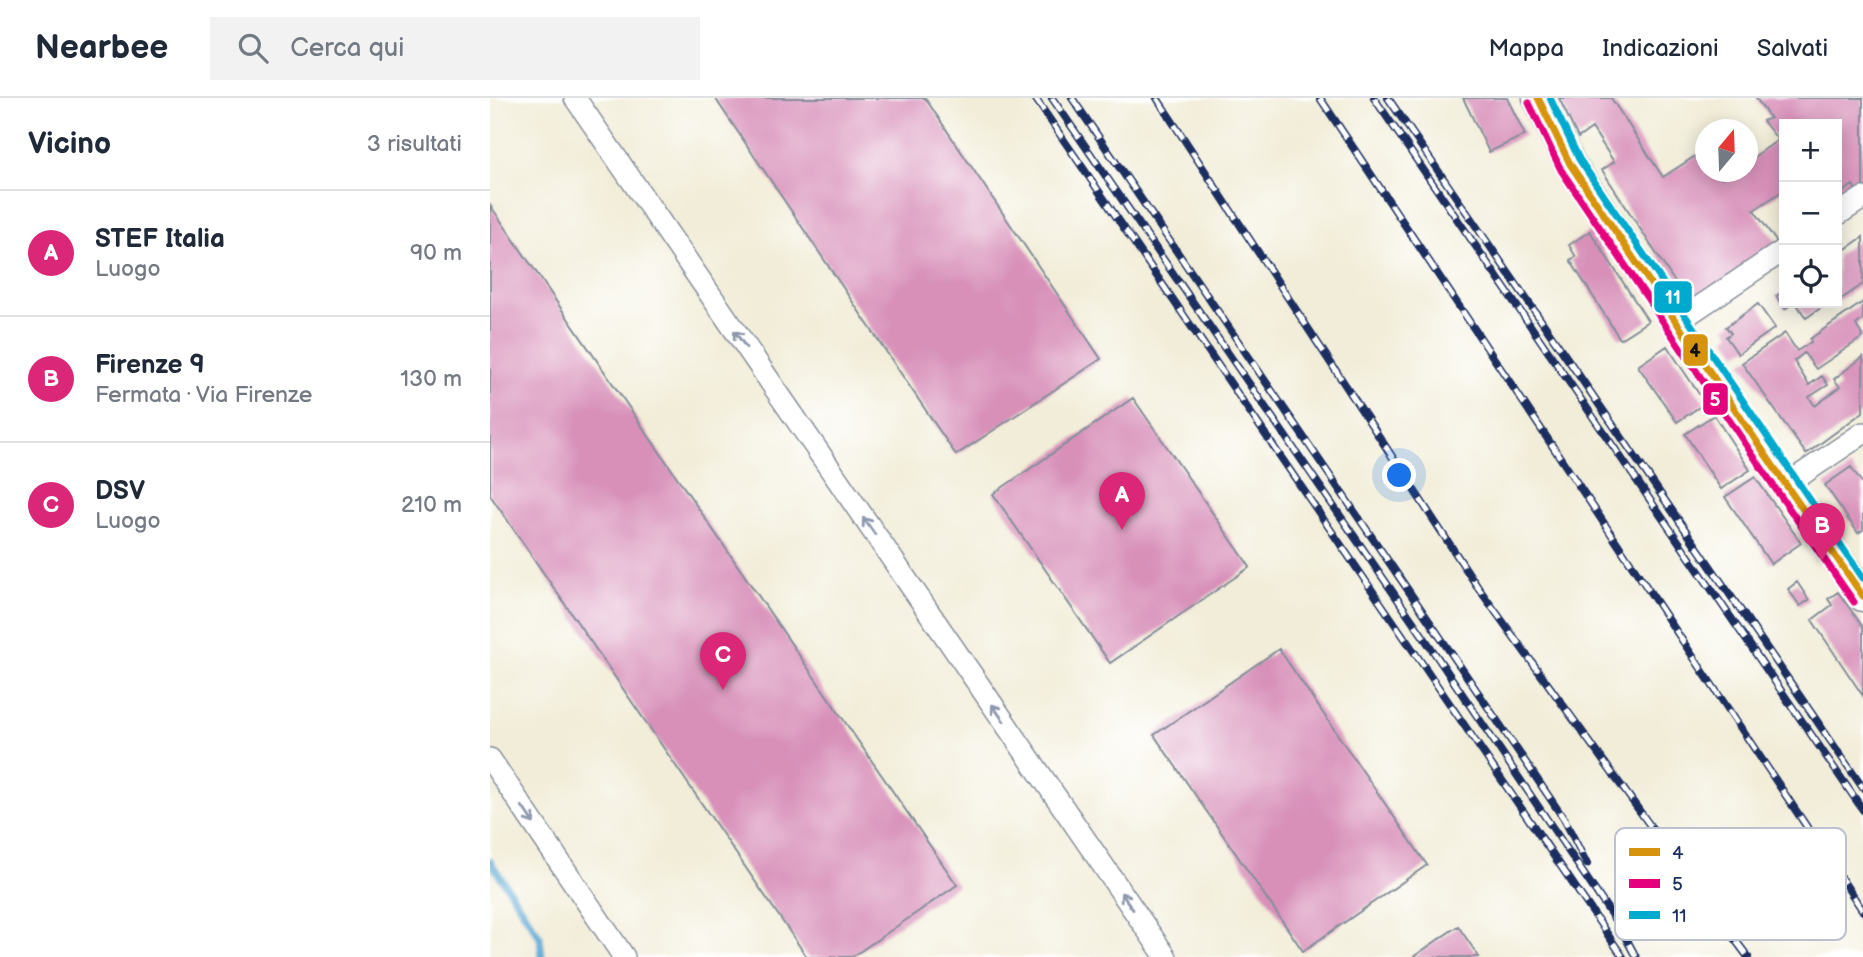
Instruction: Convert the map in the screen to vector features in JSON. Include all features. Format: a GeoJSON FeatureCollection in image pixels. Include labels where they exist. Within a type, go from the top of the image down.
{"type":"FeatureCollection","features":[{"type":"Feature","properties":{"kind":"main road"},"geometry":{"type":"LineString","coordinates":[[1538,98],[1570,164],[1863,596]]}},
{"type":"Feature","properties":{"kind":"street"},"geometry":{"type":"LineString","coordinates":[[575,98],[1166,957]]}},
{"type":"Feature","properties":{"kind":"street"},"geometry":{"type":"LineString","coordinates":[[1842,212],[1863,198]]}},
{"type":"Feature","properties":{"kind":"street"},"geometry":{"type":"LineString","coordinates":[[1677,322],[1779,253]]}},
{"type":"Feature","properties":{"kind":"street"},"geometry":{"type":"LineString","coordinates":[[1786,485],[1863,433]]}},
{"type":"Feature","properties":{"kind":"street"},"geometry":{"type":"LineString","coordinates":[[490,759],[624,957]]}},
{"type":"Feature","properties":{"kind":"building"},"geometry":{"type":"Polygon","coordinates":[[[715,98],[925,98],[1101,359],[956,455],[715,98]]]}},
{"type":"Feature","properties":{"kind":"building"},"geometry":{"type":"Polygon","coordinates":[[[1463,98],[1507,98],[1525,135],[1489,152],[1463,98]]]}},
{"type":"Feature","properties":{"kind":"building"},"geometry":{"type":"Polygon","coordinates":[[[1559,98],[1611,98],[1663,177],[1695,156],[1695,182],[1758,182],[1758,154],[1778,140],[1763,121],[1770,118],[1756,98],[1863,98],[1863,189],[1857,192],[1853,185],[1842,193],[1842,119],[1779,119],[1779,193],[1754,210],[1778,244],[1689,304],[1602,170],[1614,162],[1592,128],[1578,138],[1559,98]]]}},
{"type":"Feature","properties":{"kind":"building"},"geometry":{"type":"Polygon","coordinates":[[[490,205],[957,885],[852,957],[807,957],[490,495],[490,205]]]}},
{"type":"Feature","properties":{"kind":"building"},"geometry":{"type":"Polygon","coordinates":[[[1590,231],[1648,321],[1620,339],[1570,260],[1576,257],[1569,245],[1590,231]]]}},
{"type":"Feature","properties":{"kind":"building"},"geometry":{"type":"Polygon","coordinates":[[[1863,237],[1863,284],[1842,299],[1842,252],[1863,237]]]}},
{"type":"Feature","properties":{"kind":"building"},"geometry":{"type":"Polygon","coordinates":[[[1863,302],[1863,319],[1856,325],[1863,337],[1816,369],[1804,353],[1794,361],[1809,385],[1822,376],[1828,385],[1809,397],[1815,406],[1840,387],[1834,379],[1863,357],[1863,412],[1806,454],[1742,363],[1785,333],[1797,351],[1863,302]]]}},
{"type":"Feature","properties":{"kind":"building"},"geometry":{"type":"Polygon","coordinates":[[[1758,304],[1775,328],[1738,354],[1726,337],[1731,333],[1726,327],[1758,304]]]}},
{"type":"Feature","properties":{"kind":"building"},"geometry":{"type":"Polygon","coordinates":[[[1799,308],[1821,308],[1806,318],[1799,308]]]}},
{"type":"Feature","properties":{"kind":"building"},"geometry":{"type":"Polygon","coordinates":[[[1667,346],[1705,403],[1677,422],[1638,366],[1667,346]]]}},
{"type":"Feature","properties":{"kind":"building"},"geometry":{"type":"Polygon","coordinates":[[[1133,398],[1250,567],[1110,663],[993,494],[1133,398]]]}},
{"type":"Feature","properties":{"kind":"building"},"geometry":{"type":"Polygon","coordinates":[[[1714,415],[1750,470],[1721,489],[1685,434],[1714,415]]]}},
{"type":"Feature","properties":{"kind":"building"},"geometry":{"type":"Polygon","coordinates":[[[1851,467],[1863,484],[1863,530],[1858,533],[1825,485],[1851,467]]]}},
{"type":"Feature","properties":{"kind":"building"},"geometry":{"type":"Polygon","coordinates":[[[1755,477],[1801,543],[1771,564],[1725,497],[1755,477]]]}},
{"type":"Feature","properties":{"kind":"building"},"geometry":{"type":"Polygon","coordinates":[[[1797,582],[1809,600],[1800,606],[1788,589],[1797,582]]]}},
{"type":"Feature","properties":{"kind":"building"},"geometry":{"type":"Polygon","coordinates":[[[1838,592],[1863,627],[1863,696],[1812,620],[1832,605],[1828,599],[1838,592]]]}},
{"type":"Feature","properties":{"kind":"building"},"geometry":{"type":"Polygon","coordinates":[[[1279,649],[1427,865],[1303,951],[1154,735],[1279,649]]]}},
{"type":"Feature","properties":{"kind":"building"},"geometry":{"type":"Polygon","coordinates":[[[1458,926],[1479,957],[1413,957],[1458,926]]]}},
{"type":"Feature","properties":{"kind":"waterway"},"geometry":{"type":"LineString","coordinates":[[490,861],[540,937],[542,957]]}},
{"type":"Feature","properties":{"kind":"railway"},"geometry":{"type":"LineString","coordinates":[[1035,98],[1623,957]]}},
{"type":"Feature","properties":{"kind":"railway"},"geometry":{"type":"LineString","coordinates":[[1052,98],[1423,636],[1615,920]]}},
{"type":"Feature","properties":{"kind":"railway"},"geometry":{"type":"LineString","coordinates":[[1072,98],[1564,819],[1587,864]]}},
{"type":"Feature","properties":{"kind":"railway"},"geometry":{"type":"LineString","coordinates":[[1157,98],[1477,586],[1652,828]]}},
{"type":"Feature","properties":{"kind":"railway"},"geometry":{"type":"LineString","coordinates":[[1320,98],[1808,828]]}},
{"type":"Feature","properties":{"kind":"railway"},"geometry":{"type":"LineString","coordinates":[[1374,98],[1863,810]]}},
{"type":"Feature","properties":{"kind":"railway"},"geometry":{"type":"LineString","coordinates":[[1388,98],[1863,788]]}},
{"type":"Feature","properties":{"kind":"railway"},"geometry":{"type":"LineString","coordinates":[[1846,886],[1863,911]]}},
{"type":"Feature","properties":{"kind":"railway"},"geometry":{"type":"LineString","coordinates":[[1627,940],[1636,957]]}},
{"type":"Feature","properties":{"kind":"railway"},"geometry":{"type":"LineString","coordinates":[[1735,940],[1748,957]]}},
{"type":"Feature","properties":{"kind":"transit line","name":"4"},"geometry":{"type":"LineString","coordinates":[[1538,98],[1570,164],[1863,596]]}},
{"type":"Feature","properties":{"kind":"transit line","name":"11"},"geometry":{"type":"LineString","coordinates":[[1550,98],[1579,159],[1863,578]]}},
{"type":"Feature","properties":{"kind":"transit line","name":"5"},"geometry":{"type":"LineString","coordinates":[[1529,103],[1561,170],[1854,602]]}},
{"type":"Feature","properties":{"kind":"place","name":"STEF Italia"},"geometry":{"type":"Point","coordinates":[1122,530]}},
{"type":"Feature","properties":{"kind":"place","name":"Firenze 9"},"geometry":{"type":"Point","coordinates":[1822,561]}},
{"type":"Feature","properties":{"kind":"place","name":"DSV"},"geometry":{"type":"Point","coordinates":[723,690]}}]}
